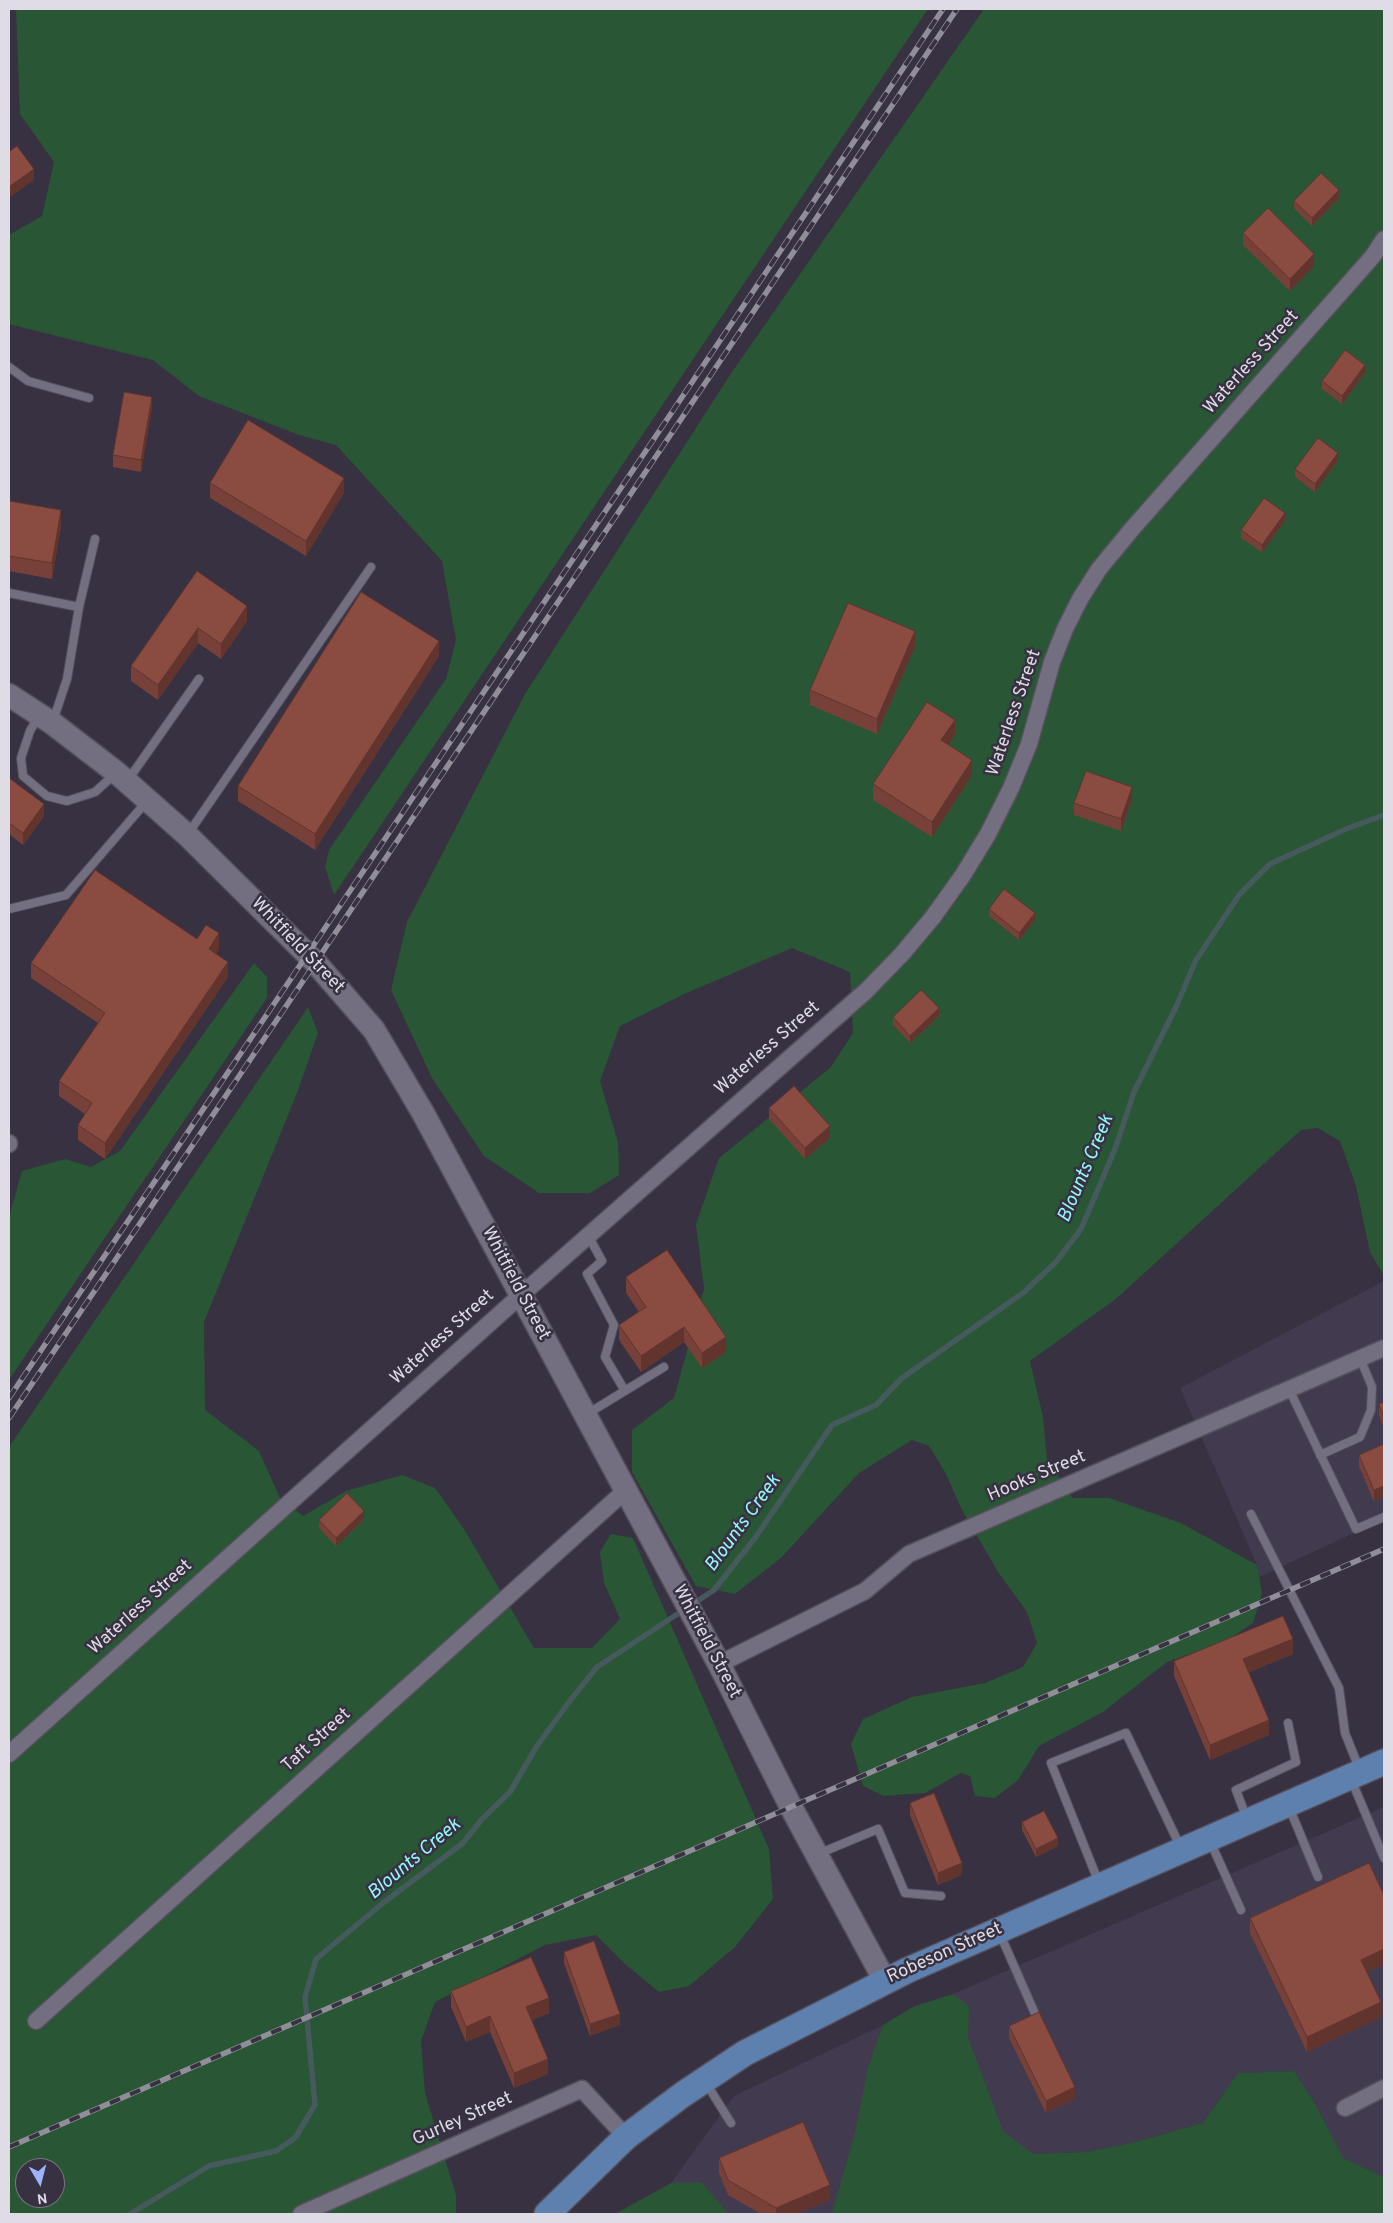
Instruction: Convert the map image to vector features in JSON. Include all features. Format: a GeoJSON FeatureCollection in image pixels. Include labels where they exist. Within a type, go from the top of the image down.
{"type":"FeatureCollection","features":[{"type":"Feature","properties":{"kind":"main road","name":"Whitfield Street"},"geometry":{"type":"LineString","coordinates":[[9,695],[46,719],[122,777],[187,835],[316,962],[374,1030],[423,1113],[521,1295],[719,1664],[817,1855],[885,1981]]}},
{"type":"Feature","properties":{"kind":"main road","name":"Robeson Street"},"geometry":{"type":"LineString","coordinates":[[547,2214],[626,2137],[704,2079],[745,2053],[885,1981],[1384,1762]]}},
{"type":"Feature","properties":{"kind":"street","name":"Waterless Street"},"geometry":{"type":"LineString","coordinates":[[9,1754],[588,1235],[866,991],[902,954],[933,918],[978,851],[1011,788],[1029,744],[1052,662],[1080,599],[1099,570],[1132,529],[1373,256],[1384,239]]}},
{"type":"Feature","properties":{"kind":"street","name":"Hooks Street"},"geometry":{"type":"LineString","coordinates":[[719,1664],[865,1591],[909,1554],[1384,1348]]}},
{"type":"Feature","properties":{"kind":"street","name":"Taft Street"},"geometry":{"type":"LineString","coordinates":[[36,2021],[625,1491]]}},
{"type":"Feature","properties":{"kind":"street"},"geometry":{"type":"LineString","coordinates":[[1345,2108],[1384,2088]]}},
{"type":"Feature","properties":{"kind":"street","name":"Gurley Street"},"geometry":{"type":"LineString","coordinates":[[302,2214],[582,2089],[626,2137]]}},
{"type":"Feature","properties":{"kind":"lane"},"geometry":{"type":"LineString","coordinates":[[9,367],[28,381],[89,398]]}},
{"type":"Feature","properties":{"kind":"lane"},"geometry":{"type":"LineString","coordinates":[[96,539],[79,607],[67,679],[46,719],[30,731],[21,758],[24,776],[47,796],[67,801],[95,792],[122,777],[199,679]]}},
{"type":"Feature","properties":{"kind":"lane"},"geometry":{"type":"LineString","coordinates":[[187,835],[371,566]]}},
{"type":"Feature","properties":{"kind":"lane"},"geometry":{"type":"LineString","coordinates":[[9,593],[79,607]]}},
{"type":"Feature","properties":{"kind":"lane"},"geometry":{"type":"LineString","coordinates":[[9,909],[66,896],[148,800]]}},
{"type":"Feature","properties":{"kind":"lane"},"geometry":{"type":"LineString","coordinates":[[588,1235],[602,1261],[587,1274],[614,1325],[605,1357],[625,1391]]}},
{"type":"Feature","properties":{"kind":"lane"},"geometry":{"type":"LineString","coordinates":[[1320,1455],[1360,1437],[1371,1410],[1372,1387],[1360,1358]]}},
{"type":"Feature","properties":{"kind":"lane"},"geometry":{"type":"LineString","coordinates":[[585,1415],[664,1367]]}},
{"type":"Feature","properties":{"kind":"lane"},"geometry":{"type":"LineString","coordinates":[[1289,1389],[1356,1529],[1384,1517]]}},
{"type":"Feature","properties":{"kind":"lane"},"geometry":{"type":"LineString","coordinates":[[1251,1514],[1339,1688],[1345,1733],[1355,1775],[1384,1858]]}},
{"type":"Feature","properties":{"kind":"lane"},"geometry":{"type":"LineString","coordinates":[[1248,1821],[1236,1790],[1296,1762],[1288,1723]]}},
{"type":"Feature","properties":{"kind":"lane"},"geometry":{"type":"LineString","coordinates":[[1100,1886],[1050,1763],[1126,1733],[1182,1850]]}},
{"type":"Feature","properties":{"kind":"lane"},"geometry":{"type":"LineString","coordinates":[[1288,1804],[1318,1877]]}},
{"type":"Feature","properties":{"kind":"lane"},"geometry":{"type":"LineString","coordinates":[[817,1855],[878,1829],[905,1893],[941,1896]]}},
{"type":"Feature","properties":{"kind":"lane"},"geometry":{"type":"LineString","coordinates":[[1209,1838],[1241,1910]]}},
{"type":"Feature","properties":{"kind":"lane"},"geometry":{"type":"LineString","coordinates":[[998,1930],[1036,2016]]}},
{"type":"Feature","properties":{"kind":"lane"},"geometry":{"type":"LineString","coordinates":[[704,2079],[731,2123]]}},
{"type":"Feature","properties":{"kind":"shaded area"},"geometry":{"type":"Polygon","coordinates":[[[1384,1281],[1384,1519],[1259,1577],[1257,1565],[1180,1388],[1384,1281]]]}},
{"type":"Feature","properties":{"kind":"shaded area"},"geometry":{"type":"Polygon","coordinates":[[[1384,1807],[1384,2177],[1343,2159],[1317,2107],[1294,2071],[1238,2073],[1203,2123],[1135,2142],[1086,2152],[1033,2154],[882,2214],[729,2214],[701,2183],[671,2183],[734,2096],[883,2025],[915,2006],[953,1994],[1384,1807]]]}},
{"type":"Feature","properties":{"kind":"green space"},"geometry":{"type":"Polygon","coordinates":[[[16,9],[928,9],[334,895],[325,867],[329,850],[446,679],[456,640],[442,561],[336,445],[299,435],[199,396],[153,360],[9,324],[9,235],[42,216],[54,162],[20,114],[16,9]]]}},
{"type":"Feature","properties":{"kind":"green space"},"geometry":{"type":"Polygon","coordinates":[[[984,9],[1384,9],[1384,1276],[1370,1252],[1356,1186],[1340,1141],[1318,1128],[1301,1130],[1117,1298],[1030,1361],[1043,1417],[1047,1459],[1073,1498],[1109,1498],[1181,1523],[1257,1565],[1262,1593],[1253,1623],[1226,1641],[1167,1662],[1103,1712],[1039,1746],[1018,1780],[995,1798],[975,1796],[970,1776],[961,1773],[925,1793],[884,1796],[863,1786],[851,1744],[863,1719],[912,1697],[985,1683],[1023,1667],[1037,1643],[1027,1612],[998,1572],[962,1510],[945,1472],[929,1446],[912,1440],[859,1473],[782,1557],[735,1594],[696,1586],[632,1472],[632,1430],[674,1398],[704,1289],[696,1224],[719,1158],[830,1068],[853,1033],[850,972],[792,948],[682,995],[620,1026],[600,1081],[618,1142],[619,1175],[590,1193],[539,1193],[484,1156],[432,1078],[391,990],[407,922],[525,694],[730,375],[984,9]]]}},
{"type":"Feature","properties":{"kind":"green space"},"geometry":{"type":"Polygon","coordinates":[[[254,963],[267,977],[267,998],[9,1380],[9,1217],[22,1171],[65,1159],[91,1167],[120,1151],[254,963]]]}},
{"type":"Feature","properties":{"kind":"green space"},"geometry":{"type":"Polygon","coordinates":[[[308,1007],[318,1033],[297,1093],[204,1322],[205,1410],[259,1451],[280,1498],[303,1516],[346,1491],[402,1475],[435,1488],[464,1529],[534,1648],[592,1648],[620,1619],[604,1583],[600,1552],[611,1534],[633,1538],[769,1849],[773,1899],[735,1947],[689,1986],[659,1992],[625,1964],[596,1935],[545,1945],[435,2002],[421,2041],[425,2093],[456,2195],[456,2214],[9,2214],[9,1447],[308,1007]]]}},
{"type":"Feature","properties":{"kind":"green space"},"geometry":{"type":"Polygon","coordinates":[[[953,1994],[969,2006],[968,2038],[1003,2131],[1033,2154],[1086,2152],[1135,2142],[1203,2123],[1238,2073],[1294,2071],[1317,2107],[1343,2158],[1384,2177],[1384,2214],[832,2214],[855,2133],[868,2068],[883,2025],[915,2006],[953,1994]]]}},
{"type":"Feature","properties":{"kind":"green space"},"geometry":{"type":"Polygon","coordinates":[[[701,2182],[729,2214],[615,2214],[671,2183],[701,2182]]]}},
{"type":"Feature","properties":{"kind":"building"},"geometry":{"type":"Polygon","coordinates":[[[17,146],[34,169],[9,187],[9,152],[17,146]]]}},
{"type":"Feature","properties":{"kind":"building"},"geometry":{"type":"Polygon","coordinates":[[[1321,173],[1339,190],[1312,218],[1294,201],[1321,173]]]}},
{"type":"Feature","properties":{"kind":"building"},"geometry":{"type":"Polygon","coordinates":[[[1268,208],[1314,254],[1290,279],[1243,233],[1268,208]]]}},
{"type":"Feature","properties":{"kind":"building"},"geometry":{"type":"Polygon","coordinates":[[[1345,350],[1365,365],[1342,396],[1322,381],[1345,350]]]}},
{"type":"Feature","properties":{"kind":"building"},"geometry":{"type":"Polygon","coordinates":[[[124,392],[152,397],[141,460],[113,455],[124,392]]]}},
{"type":"Feature","properties":{"kind":"building"},"geometry":{"type":"Polygon","coordinates":[[[248,420],[344,478],[306,541],[210,483],[248,420]]]}},
{"type":"Feature","properties":{"kind":"building"},"geometry":{"type":"Polygon","coordinates":[[[1318,438],[1338,453],[1315,484],[1295,469],[1318,438]]]}},
{"type":"Feature","properties":{"kind":"building"},"geometry":{"type":"Polygon","coordinates":[[[1264,498],[1285,513],[1262,545],[1241,530],[1264,498]]]}},
{"type":"Feature","properties":{"kind":"building"},"geometry":{"type":"Polygon","coordinates":[[[9,501],[61,510],[52,563],[9,556],[9,501]]]}},
{"type":"Feature","properties":{"kind":"building"},"geometry":{"type":"Polygon","coordinates":[[[197,571],[247,606],[221,644],[198,628],[158,685],[131,666],[197,571]]]}},
{"type":"Feature","properties":{"kind":"building"},"geometry":{"type":"Polygon","coordinates":[[[361,592],[439,641],[315,834],[238,786],[361,592]]]}},
{"type":"Feature","properties":{"kind":"building"},"geometry":{"type":"Polygon","coordinates":[[[848,603],[915,631],[877,719],[810,690],[848,603]]]}},
{"type":"Feature","properties":{"kind":"building"},"geometry":{"type":"Polygon","coordinates":[[[927,702],[955,720],[941,740],[972,760],[932,822],[873,784],[927,702]]]}},
{"type":"Feature","properties":{"kind":"building"},"geometry":{"type":"Polygon","coordinates":[[[1086,771],[1132,787],[1121,819],[1074,803],[1086,771]]]}},
{"type":"Feature","properties":{"kind":"building"},"geometry":{"type":"Polygon","coordinates":[[[9,778],[44,804],[23,833],[9,823],[9,778]]]}},
{"type":"Feature","properties":{"kind":"building"},"geometry":{"type":"Polygon","coordinates":[[[95,870],[197,939],[206,925],[219,933],[209,949],[228,962],[105,1143],[78,1125],[92,1103],[59,1081],[105,1013],[31,963],[95,870]]]}},
{"type":"Feature","properties":{"kind":"building"},"geometry":{"type":"Polygon","coordinates":[[[1004,889],[1035,913],[1019,933],[989,909],[1004,889]]]}},
{"type":"Feature","properties":{"kind":"building"},"geometry":{"type":"Polygon","coordinates":[[[921,990],[939,1008],[910,1036],[893,1017],[921,990]]]}},
{"type":"Feature","properties":{"kind":"building"},"geometry":{"type":"Polygon","coordinates":[[[794,1086],[830,1126],[805,1148],[769,1108],[794,1086]]]}},
{"type":"Feature","properties":{"kind":"building"},"geometry":{"type":"Polygon","coordinates":[[[667,1250],[726,1337],[702,1353],[684,1327],[641,1356],[619,1325],[646,1307],[626,1277],[667,1250]]]}},
{"type":"Feature","properties":{"kind":"building"},"geometry":{"type":"Polygon","coordinates":[[[1384,1402],[1384,1417],[1379,1404],[1384,1402]]]}},
{"type":"Feature","properties":{"kind":"building"},"geometry":{"type":"Polygon","coordinates":[[[1384,1444],[1384,1486],[1374,1490],[1359,1455],[1384,1444]]]}},
{"type":"Feature","properties":{"kind":"building"},"geometry":{"type":"Polygon","coordinates":[[[347,1493],[364,1511],[336,1538],[319,1520],[347,1493]]]}},
{"type":"Feature","properties":{"kind":"building"},"geometry":{"type":"Polygon","coordinates":[[[1283,1616],[1293,1639],[1243,1659],[1269,1720],[1210,1745],[1174,1661],[1283,1616]]]}},
{"type":"Feature","properties":{"kind":"building"},"geometry":{"type":"Polygon","coordinates":[[[934,1793],[962,1863],[938,1873],[910,1803],[934,1793]]]}},
{"type":"Feature","properties":{"kind":"building"},"geometry":{"type":"Polygon","coordinates":[[[1044,1811],[1058,1838],[1036,1849],[1022,1822],[1044,1811]]]}},
{"type":"Feature","properties":{"kind":"building"},"geometry":{"type":"Polygon","coordinates":[[[1369,1863],[1384,1895],[1384,1949],[1361,1960],[1381,2002],[1307,2037],[1250,1918],[1369,1863]]]}},
{"type":"Feature","properties":{"kind":"building"},"geometry":{"type":"Polygon","coordinates":[[[594,1941],[620,2014],[590,2024],[564,1952],[594,1941]]]}},
{"type":"Feature","properties":{"kind":"building"},"geometry":{"type":"Polygon","coordinates":[[[531,1957],[549,1998],[526,2007],[548,2059],[514,2073],[490,2016],[466,2027],[451,1991],[531,1957]]]}},
{"type":"Feature","properties":{"kind":"building"},"geometry":{"type":"Polygon","coordinates":[[[1039,2012],[1075,2087],[1046,2101],[1009,2026],[1039,2012]]]}},
{"type":"Feature","properties":{"kind":"building"},"geometry":{"type":"Polygon","coordinates":[[[803,2122],[830,2185],[776,2208],[728,2180],[719,2158],[803,2122]]]}},
{"type":"Feature","properties":{"kind":"waterway","name":"Blounts Creek"},"geometry":{"type":"LineString","coordinates":[[693,1604],[714,1590],[755,1538],[832,1425],[876,1405],[902,1378],[1023,1293],[1056,1262],[1081,1229],[1115,1149],[1134,1092],[1176,1007],[1196,960],[1239,895],[1270,864],[1346,829],[1384,815]]}},
{"type":"Feature","properties":{"kind":"waterway","name":"Blounts Creek"},"geometry":{"type":"LineString","coordinates":[[130,2214],[209,2166],[276,2151],[295,2138],[315,2105],[305,1997],[316,1959],[383,1903],[463,1843],[482,1819],[510,1792],[537,1746],[597,1667],[685,1609]]}},
{"type":"Feature","properties":{"kind":"railway"},"geometry":{"type":"LineString","coordinates":[[9,1398],[943,9]]}},
{"type":"Feature","properties":{"kind":"railway"},"geometry":{"type":"LineString","coordinates":[[9,1418],[957,9]]}},
{"type":"Feature","properties":{"kind":"railway"},"geometry":{"type":"LineString","coordinates":[[9,2147],[1384,1549]]}}]}
